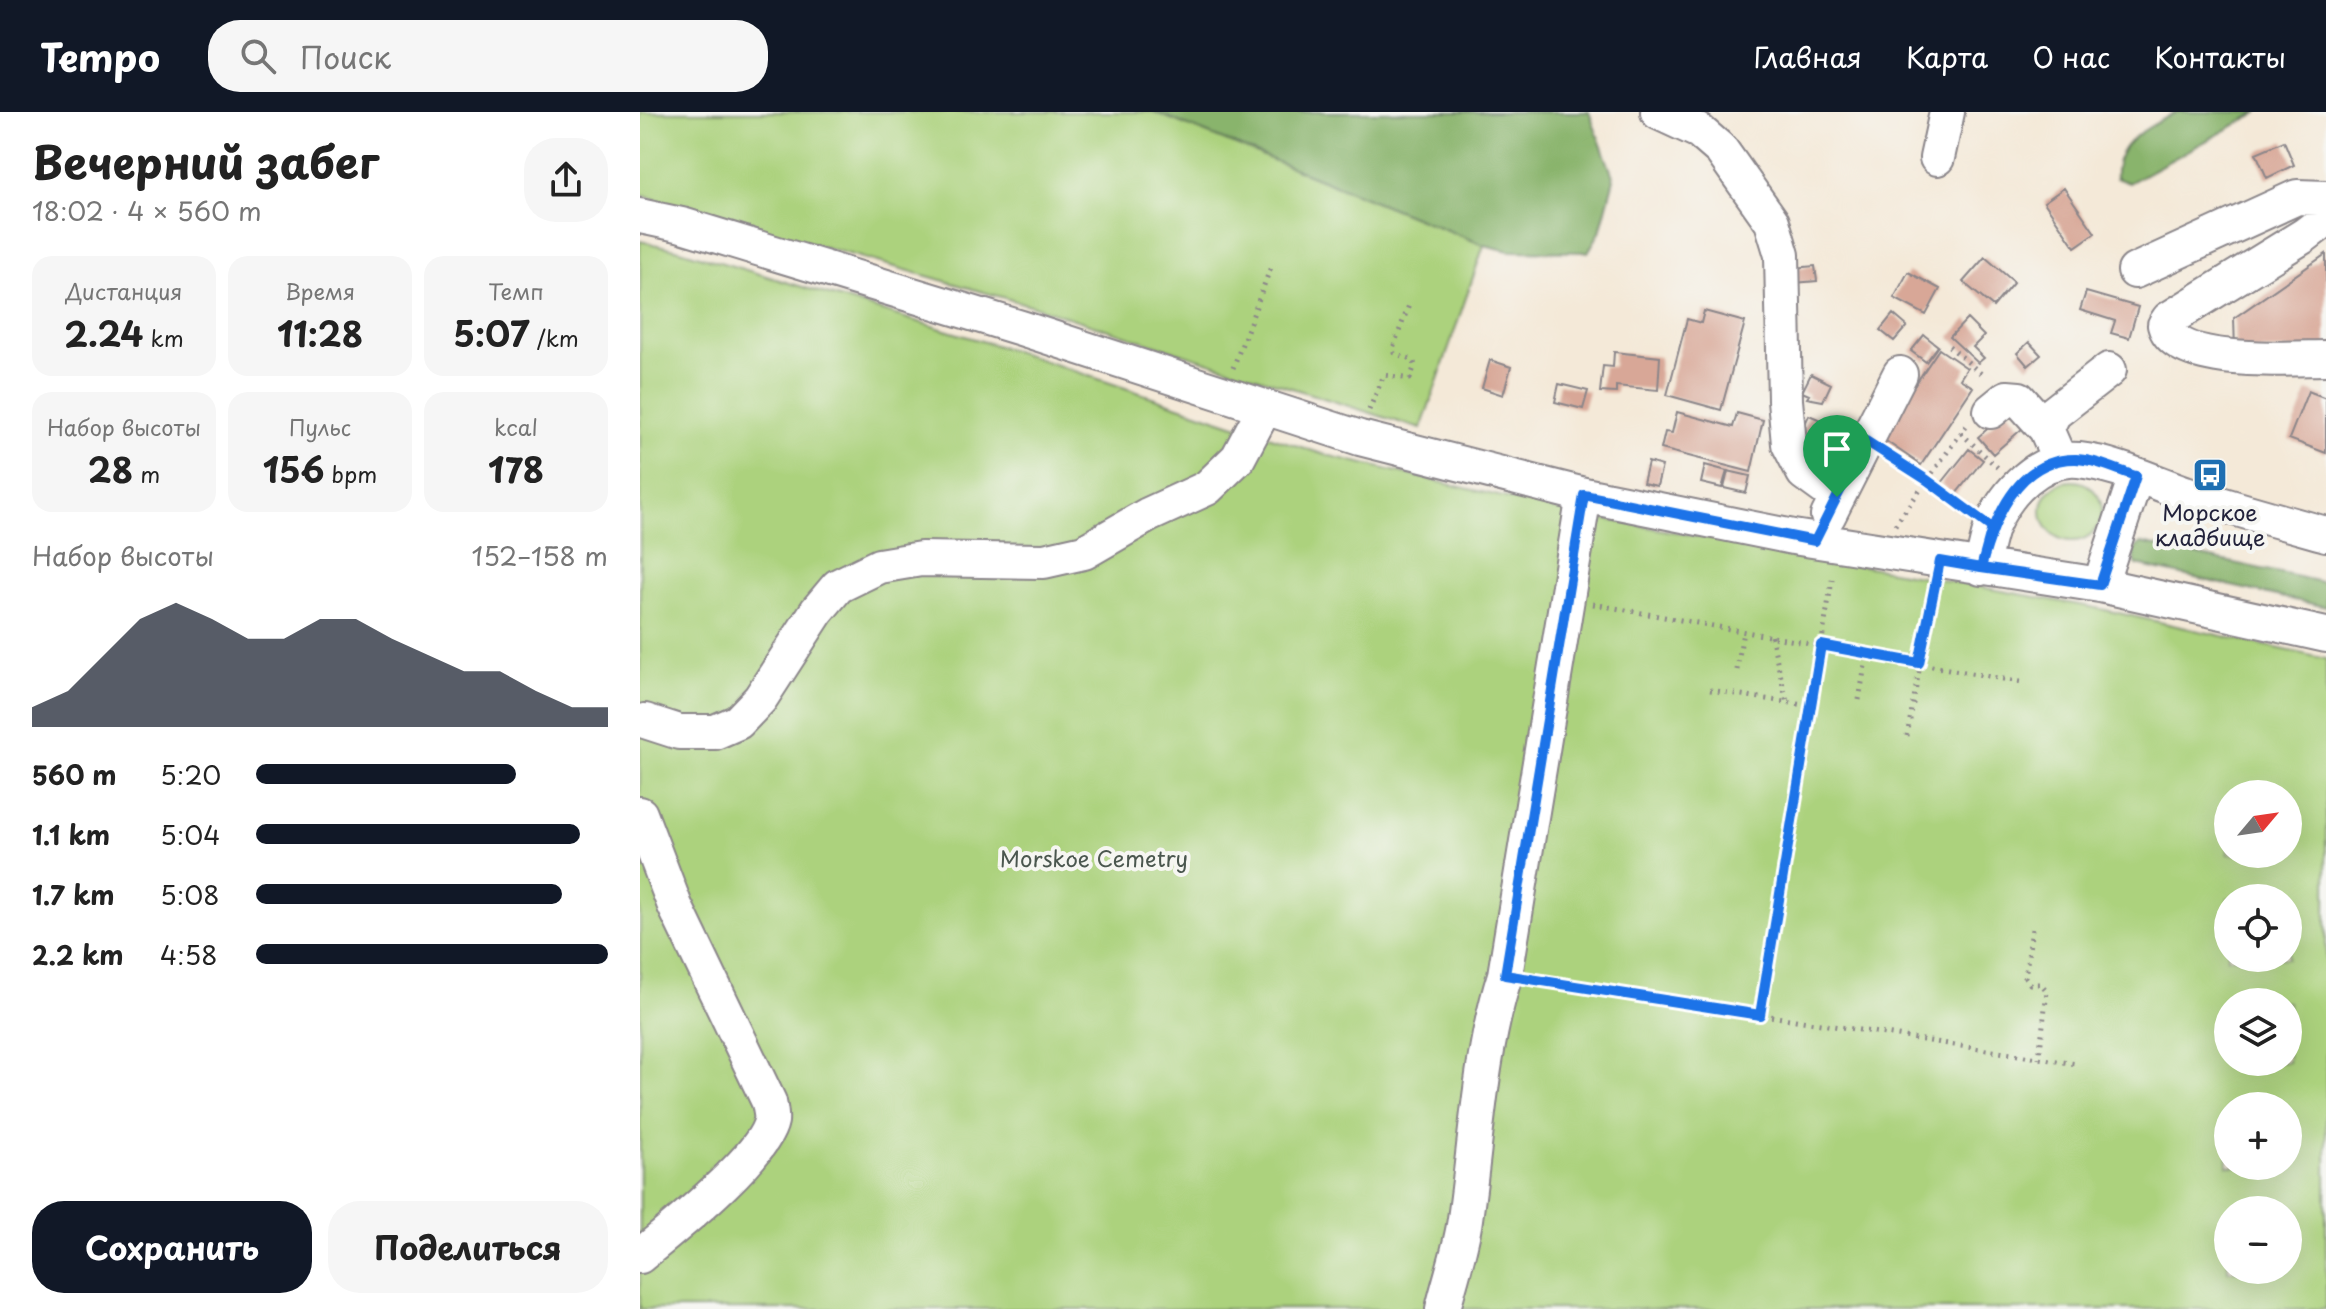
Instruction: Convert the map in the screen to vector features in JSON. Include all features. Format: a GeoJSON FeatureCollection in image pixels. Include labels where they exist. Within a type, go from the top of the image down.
{"type":"FeatureCollection","features":[{"type":"Feature","properties":{"kind":"street"},"geometry":{"type":"LineString","coordinates":[[1937,158],[1947,112]]}},
{"type":"Feature","properties":{"kind":"street"},"geometry":{"type":"LineString","coordinates":[[1672,114],[1721,150],[1772,222],[1782,255],[1789,444],[1804,473],[1837,497]]}},
{"type":"Feature","properties":{"kind":"street"},"geometry":{"type":"LineString","coordinates":[[2135,271],[2297,197],[2326,198]]}},
{"type":"Feature","properties":{"kind":"street"},"geometry":{"type":"LineString","coordinates":[[640,216],[682,225],[1021,328],[1360,438],[1584,495],[1826,543],[2100,585],[2326,635]]}},
{"type":"Feature","properties":{"kind":"street"},"geometry":{"type":"LineString","coordinates":[[2326,219],[2169,319],[2165,325],[2168,335],[2178,344],[2230,358],[2326,358]]}},
{"type":"Feature","properties":{"kind":"street"},"geometry":{"type":"LineString","coordinates":[[2046,429],[2054,413],[2109,370]]}},
{"type":"Feature","properties":{"kind":"street"},"geometry":{"type":"LineString","coordinates":[[1826,543],[1837,497],[1900,374]]}},
{"type":"Feature","properties":{"kind":"street"},"geometry":{"type":"LineString","coordinates":[[1983,405],[2007,398],[2019,399],[2046,429],[2060,461]]}},
{"type":"Feature","properties":{"kind":"street"},"geometry":{"type":"LineString","coordinates":[[642,719],[679,732],[715,732],[738,722],[760,699],[817,611],[838,586],[879,566],[921,559],[1044,561],[1084,552],[1148,515],[1207,488],[1238,458],[1264,409]]}},
{"type":"Feature","properties":{"kind":"street"},"geometry":{"type":"LineString","coordinates":[[1981,568],[1999,512],[2017,487],[2040,468],[2076,459],[2326,534]]}},
{"type":"Feature","properties":{"kind":"street"},"geometry":{"type":"LineString","coordinates":[[2100,585],[2136,476]]}},
{"type":"Feature","properties":{"kind":"street"},"geometry":{"type":"LineString","coordinates":[[1443,1309],[1465,1222],[1475,1123],[1490,1031],[1505,975],[1584,495]]}},
{"type":"Feature","properties":{"kind":"street"},"geometry":{"type":"LineString","coordinates":[[640,814],[675,906],[769,1102],[771,1121],[763,1140],[716,1192],[640,1256]]}},
{"type":"Feature","properties":{"kind":"path"},"geometry":{"type":"LineString","coordinates":[[1242,342],[1272,264]]}},
{"type":"Feature","properties":{"kind":"path"},"geometry":{"type":"LineString","coordinates":[[1380,382],[1384,375],[1410,379],[1415,365],[1413,360],[1394,353],[1393,348],[1409,305]]}},
{"type":"Feature","properties":{"kind":"path"},"geometry":{"type":"LineString","coordinates":[[1878,550],[1983,405],[1949,346]]}},
{"type":"Feature","properties":{"kind":"path"},"geometry":{"type":"LineString","coordinates":[[1961,433],[2017,487]]}},
{"type":"Feature","properties":{"kind":"path"},"geometry":{"type":"LineString","coordinates":[[1866,441],[1927,480],[1992,528]]}},
{"type":"Feature","properties":{"kind":"path"},"geometry":{"type":"LineString","coordinates":[[1760,1015],[1821,645],[1826,543]]}},
{"type":"Feature","properties":{"kind":"path"},"geometry":{"type":"LineString","coordinates":[[1907,736],[1940,561]]}},
{"type":"Feature","properties":{"kind":"path"},"geometry":{"type":"LineString","coordinates":[[1565,599],[2025,683]]}},
{"type":"Feature","properties":{"kind":"path"},"geometry":{"type":"LineString","coordinates":[[1737,670],[1743,631]]}},
{"type":"Feature","properties":{"kind":"path"},"geometry":{"type":"LineString","coordinates":[[1771,636],[1787,702]]}},
{"type":"Feature","properties":{"kind":"path"},"geometry":{"type":"LineString","coordinates":[[1859,700],[1867,654]]}},
{"type":"Feature","properties":{"kind":"path"},"geometry":{"type":"LineString","coordinates":[[1710,690],[1810,706]]}},
{"type":"Feature","properties":{"kind":"path"},"geometry":{"type":"LineString","coordinates":[[2032,929],[2025,977],[2030,984],[2041,984],[2047,991],[2039,1059]]}},
{"type":"Feature","properties":{"kind":"path"},"geometry":{"type":"LineString","coordinates":[[1505,975],[2076,1064]]}},
{"type":"Feature","properties":{"kind":"green space"},"geometry":{"type":"Polygon","coordinates":[[[640,112],[1154,112],[1484,245],[1421,429],[1033,306],[640,195],[640,112]]]}},
{"type":"Feature","properties":{"kind":"green space"},"geometry":{"type":"Polygon","coordinates":[[[1154,112],[1589,112],[1614,179],[1600,232],[1588,252],[1509,251],[1484,245],[1154,112]]]}},
{"type":"Feature","properties":{"kind":"green space"},"geometry":{"type":"Polygon","coordinates":[[[2177,112],[2259,112],[2129,183],[2116,178],[2120,154],[2127,145],[2145,130],[2177,112]]]}},
{"type":"Feature","properties":{"kind":"green space","name":"Morskoe Cemetry"},"geometry":{"type":"Polygon","coordinates":[[[640,241],[680,250],[1018,352],[1322,454],[1570,513],[2096,608],[2326,659],[2326,1309],[640,1309],[640,241]]]}},
{"type":"Feature","properties":{"kind":"green space"},"geometry":{"type":"Polygon","coordinates":[[[2072,481],[2094,489],[2102,511],[2094,533],[2072,541],[2050,533],[2042,511],[2050,489],[2072,481]]]}},
{"type":"Feature","properties":{"kind":"green space"},"geometry":{"type":"Polygon","coordinates":[[[2142,543],[2326,583],[2326,607],[2137,565],[2134,552],[2142,543]]]}},
{"type":"Feature","properties":{"kind":"building"},"geometry":{"type":"Polygon","coordinates":[[[2284,141],[2294,165],[2267,178],[2256,153],[2284,141]]]}},
{"type":"Feature","properties":{"kind":"building"},"geometry":{"type":"Polygon","coordinates":[[[2064,188],[2095,233],[2075,247],[2044,202],[2064,188]]]}},
{"type":"Feature","properties":{"kind":"building"},"geometry":{"type":"Polygon","coordinates":[[[2326,254],[2326,349],[2235,350],[2234,318],[2326,254]]]}},
{"type":"Feature","properties":{"kind":"building"},"geometry":{"type":"Polygon","coordinates":[[[1985,257],[2014,282],[1993,307],[1963,282],[1985,257]]]}},
{"type":"Feature","properties":{"kind":"building"},"geometry":{"type":"Polygon","coordinates":[[[1815,266],[1817,281],[1794,283],[1793,268],[1815,266]]]}},
{"type":"Feature","properties":{"kind":"building"},"geometry":{"type":"Polygon","coordinates":[[[1908,272],[1940,289],[1926,315],[1894,298],[1908,272]]]}},
{"type":"Feature","properties":{"kind":"building"},"geometry":{"type":"Polygon","coordinates":[[[2086,292],[2138,307],[2129,338],[2111,333],[2115,321],[2080,310],[2086,292]]]}},
{"type":"Feature","properties":{"kind":"building"},"geometry":{"type":"Polygon","coordinates":[[[1704,311],[1745,322],[1721,410],[1667,395],[1687,319],[1701,323],[1704,311]]]}},
{"type":"Feature","properties":{"kind":"building"},"geometry":{"type":"Polygon","coordinates":[[[1893,314],[1907,326],[1894,341],[1880,330],[1893,314]]]}},
{"type":"Feature","properties":{"kind":"building"},"geometry":{"type":"Polygon","coordinates":[[[1967,319],[1984,336],[1973,347],[1984,358],[1978,363],[1950,337],[1967,319]]]}},
{"type":"Feature","properties":{"kind":"building"},"geometry":{"type":"Polygon","coordinates":[[[1924,335],[1938,346],[1926,362],[1911,351],[1924,335]]]}},
{"type":"Feature","properties":{"kind":"building"},"geometry":{"type":"Polygon","coordinates":[[[2029,342],[2041,355],[2028,366],[2017,353],[2029,342]]]}},
{"type":"Feature","properties":{"kind":"building"},"geometry":{"type":"Polygon","coordinates":[[[1939,349],[1967,368],[1960,379],[1973,387],[1921,465],[1880,437],[1939,349]]]}},
{"type":"Feature","properties":{"kind":"building"},"geometry":{"type":"Polygon","coordinates":[[[1614,352],[1660,357],[1658,390],[1616,386],[1616,393],[1600,392],[1603,366],[1613,367],[1614,352]]]}},
{"type":"Feature","properties":{"kind":"building"},"geometry":{"type":"Polygon","coordinates":[[[1490,360],[1511,367],[1503,395],[1482,388],[1490,360]]]}},
{"type":"Feature","properties":{"kind":"building"},"geometry":{"type":"Polygon","coordinates":[[[1811,374],[1831,384],[1823,401],[1807,398],[1809,395],[1802,392],[1811,374]]]}},
{"type":"Feature","properties":{"kind":"building"},"geometry":{"type":"Polygon","coordinates":[[[1559,384],[1588,391],[1583,409],[1555,402],[1559,384]]]}},
{"type":"Feature","properties":{"kind":"building"},"geometry":{"type":"Polygon","coordinates":[[[2308,391],[2326,398],[2326,453],[2289,439],[2308,391]]]}},
{"type":"Feature","properties":{"kind":"building"},"geometry":{"type":"Polygon","coordinates":[[[2008,411],[2023,428],[1993,454],[1978,437],[2008,411]]]}},
{"type":"Feature","properties":{"kind":"building"},"geometry":{"type":"Polygon","coordinates":[[[1677,412],[1733,427],[1737,413],[1763,420],[1751,472],[1661,449],[1665,432],[1672,433],[1677,412]]]}},
{"type":"Feature","properties":{"kind":"building"},"geometry":{"type":"Polygon","coordinates":[[[1809,415],[1823,421],[1816,439],[1801,433],[1809,415]]]}},
{"type":"Feature","properties":{"kind":"building"},"geometry":{"type":"Polygon","coordinates":[[[1969,449],[1983,460],[1955,495],[1941,484],[1969,449]]]}},
{"type":"Feature","properties":{"kind":"building"},"geometry":{"type":"Polygon","coordinates":[[[1648,462],[1662,466],[1657,486],[1643,483],[1648,462]]]}},
{"type":"Feature","properties":{"kind":"building"},"geometry":{"type":"Polygon","coordinates":[[[1705,465],[1727,471],[1722,488],[1701,483],[1705,465]]]}},
{"type":"Feature","properties":{"kind":"building"},"geometry":{"type":"Polygon","coordinates":[[[1728,471],[1750,476],[1746,493],[1724,488],[1728,471]]]}},
{"type":"Feature","properties":{"kind":"place","name":"Морское кладбище"},"geometry":{"type":"Point","coordinates":[2210,475]}},
{"type":"Feature","properties":{"kind":"route"},"geometry":{"type":"LineString","coordinates":[[1837,497],[1815,541],[1584,495],[1505,975],[1760,1015],[1821,645],[1919,663],[1940,561],[1981,568],[1999,512],[2017,487],[2040,468],[2076,459],[2136,476],[2100,585],[1981,568],[1992,528],[1927,480],[1866,441],[1837,497]]}}]}
